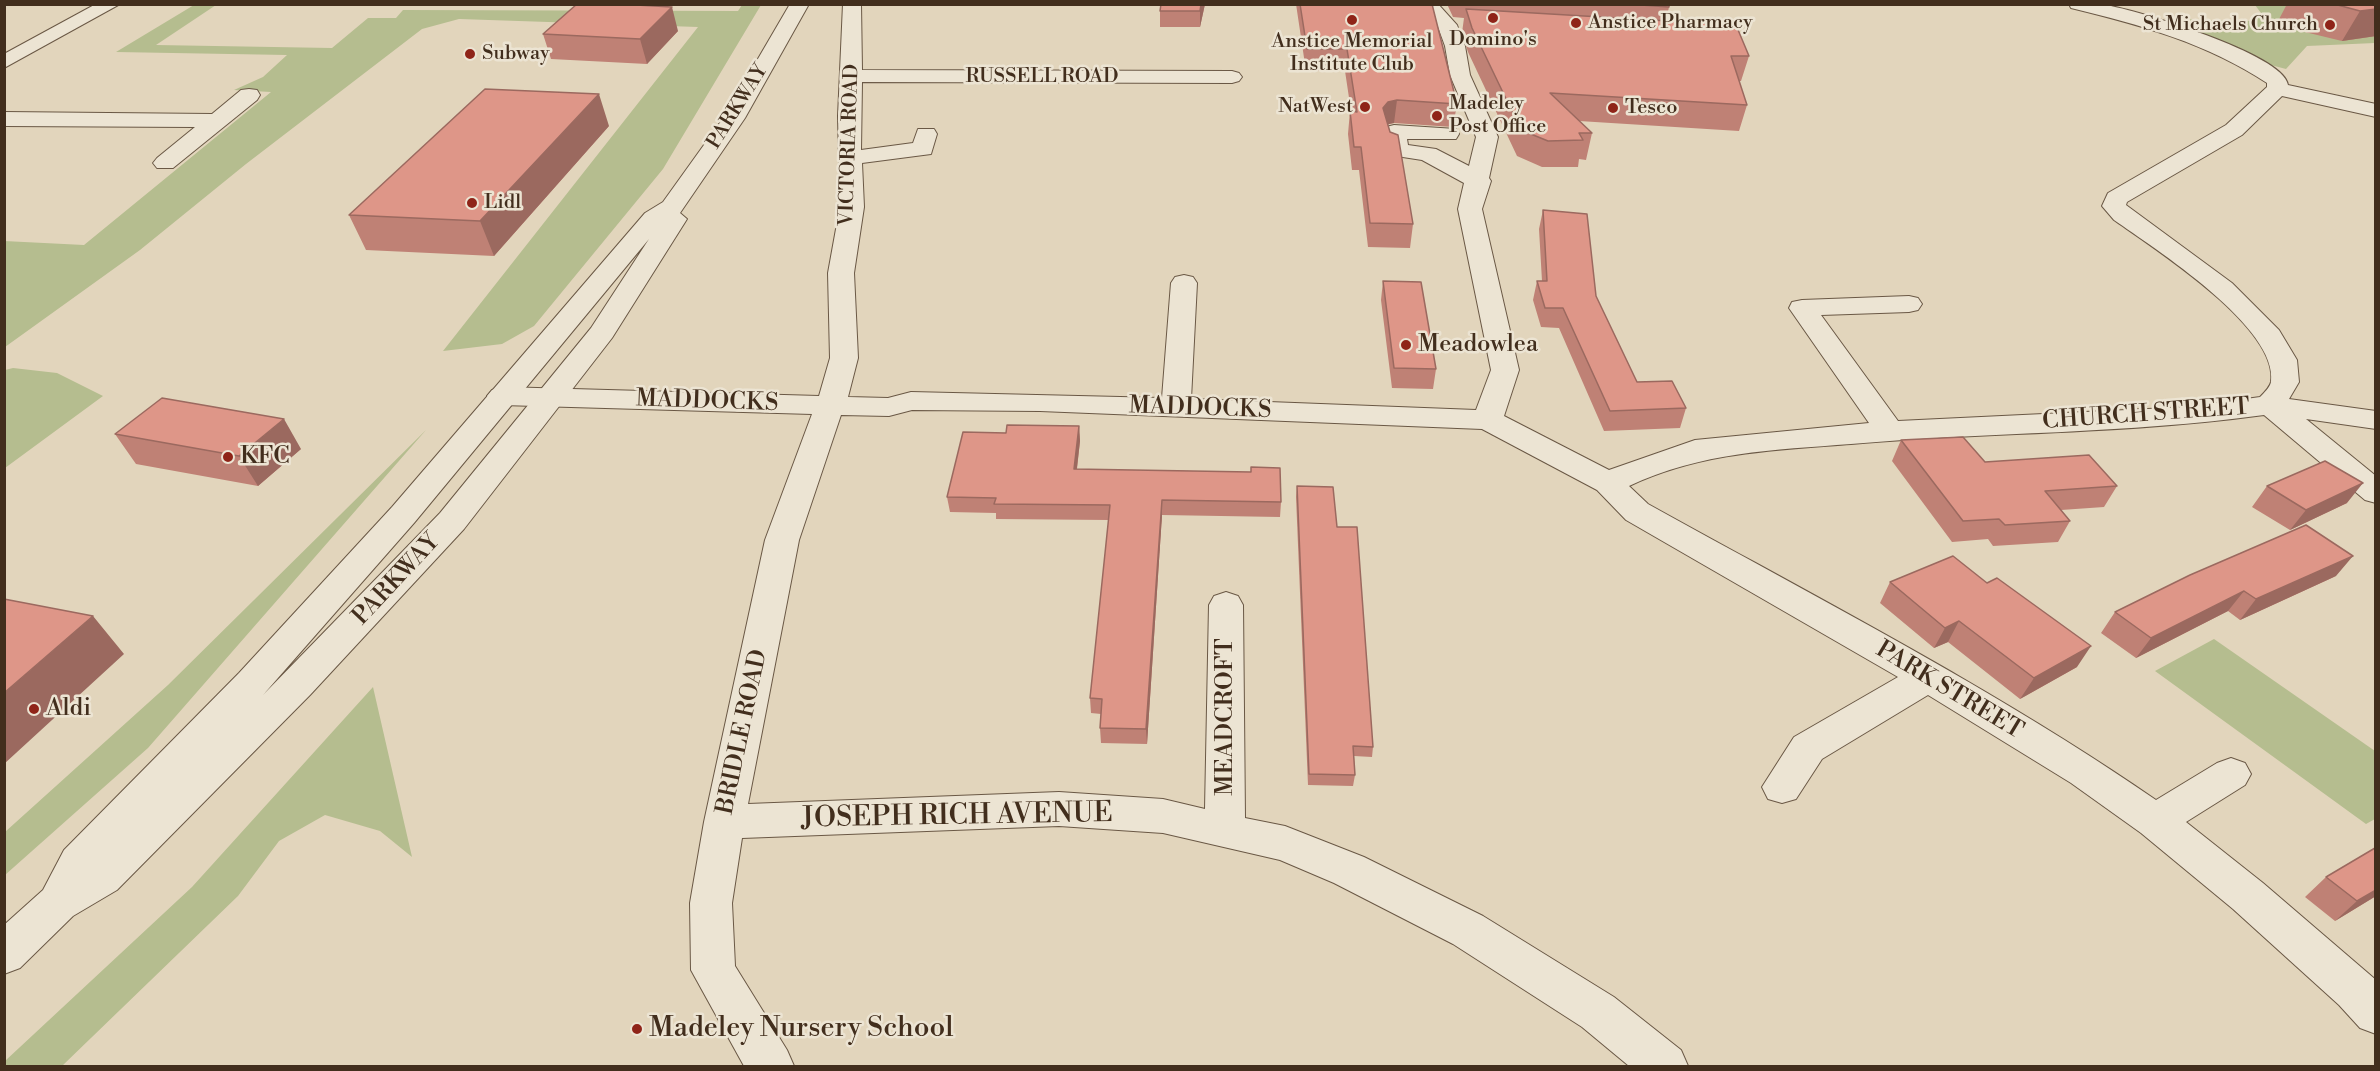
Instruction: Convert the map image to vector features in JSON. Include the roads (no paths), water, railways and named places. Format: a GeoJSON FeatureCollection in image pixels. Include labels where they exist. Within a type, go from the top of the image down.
{"type":"FeatureCollection","features":[{"type":"Feature","properties":{"kind":"street"},"geometry":{"type":"LineString","coordinates":[[4,62],[111,4]]}},
{"type":"Feature","properties":{"kind":"street","name":"PARKWAY"},"geometry":{"type":"LineString","coordinates":[[58,903],[79,863],[290,642],[440,472],[510,386],[654,218],[672,207],[734,118],[800,4]]}},
{"type":"Feature","properties":{"kind":"street","name":"VICTORIA ROAD"},"geometry":{"type":"LineString","coordinates":[[832,399],[844,358],[841,273],[852,207],[849,116],[852,76],[852,4]]}},
{"type":"Feature","properties":{"kind":"street"},"geometry":{"type":"LineString","coordinates":[[1427,4],[1447,25],[1455,46],[1460,75],[1487,137],[1479,181],[1470,209],[1505,370],[1488,420]]}},
{"type":"Feature","properties":{"kind":"street"},"geometry":{"type":"LineString","coordinates":[[2078,4],[2153,21],[2207,42],[2259,67],[2277,80],[2278,89],[2376,111]]}},
{"type":"Feature","properties":{"kind":"street","name":"RUSSELL ROAD"},"geometry":{"type":"LineString","coordinates":[[852,76],[1232,77]]}},
{"type":"Feature","properties":{"kind":"street","name":"CHURCH STREET"},"geometry":{"type":"LineString","coordinates":[[1608,483],[1638,469],[1695,450],[1890,431],[2189,416],[2270,405],[2285,382],[2281,352],[2258,322],[2222,287],[2123,215],[2114,206],[2116,198],[2234,130],[2278,89]]}},
{"type":"Feature","properties":{"kind":"street"},"geometry":{"type":"LineString","coordinates":[[165,163],[249,95]]}},
{"type":"Feature","properties":{"kind":"street"},"geometry":{"type":"LineString","coordinates":[[4,119],[217,121]]}},
{"type":"Feature","properties":{"kind":"street"},"geometry":{"type":"LineString","coordinates":[[1448,134],[1394,132],[1398,150],[1428,154],[1449,163],[1479,181]]}},
{"type":"Feature","properties":{"kind":"street"},"geometry":{"type":"LineString","coordinates":[[850,158],[924,149],[926,134]]}},
{"type":"Feature","properties":{"kind":"street","name":"PARKWAY"},"geometry":{"type":"LineString","coordinates":[[4,954],[58,903],[102,877],[297,685],[452,521],[560,388],[602,332],[677,217],[672,207]]}},
{"type":"Feature","properties":{"kind":"street"},"geometry":{"type":"LineString","coordinates":[[1176,409],[1184,283]]}},
{"type":"Feature","properties":{"kind":"street"},"geometry":{"type":"LineString","coordinates":[[1890,431],[1802,308],[1909,304]]}},
{"type":"Feature","properties":{"kind":"street","name":"MADDOCKS"},"geometry":{"type":"LineString","coordinates":[[510,386],[832,399],[889,407],[911,401],[1040,402],[1488,420]]}},
{"type":"Feature","properties":{"kind":"street","name":"BRIDLE ROAD"},"geometry":{"type":"LineString","coordinates":[[770,1066],[713,970],[711,903],[724,822],[782,540],[832,399]]}},
{"type":"Feature","properties":{"kind":"street"},"geometry":{"type":"LineString","coordinates":[[2270,405],[2376,420]]}},
{"type":"Feature","properties":{"kind":"street"},"geometry":{"type":"LineString","coordinates":[[2270,405],[2376,493]]}},
{"type":"Feature","properties":{"kind":"street","name":"PARK STREET"},"geometry":{"type":"LineString","coordinates":[[1488,420],[1608,483],[1637,512],[1928,677],[2085,772],[2155,821],[2257,903],[2355,990],[2376,1012]]}},
{"type":"Feature","properties":{"kind":"street","name":"MEADCROFT"},"geometry":{"type":"LineString","coordinates":[[1226,605],[1226,829]]}},
{"type":"Feature","properties":{"kind":"street"},"geometry":{"type":"LineString","coordinates":[[1782,787],[1808,748],[1928,677]]}},
{"type":"Feature","properties":{"kind":"street"},"geometry":{"type":"LineString","coordinates":[[2155,821],[2231,774]]}},
{"type":"Feature","properties":{"kind":"street","name":"JOSEPH RICH AVENUE"},"geometry":{"type":"LineString","coordinates":[[724,822],[1059,809],[1163,816],[1285,844],[1349,870],[1468,930],[1598,1012],[1664,1066]]}},
{"type":"Feature","properties":{"kind":"place","name":"Domino's"},"geometry":{"type":"Point","coordinates":[1493,18]}},
{"type":"Feature","properties":{"kind":"place","name":"Anstice Memorial Institute Club"},"geometry":{"type":"Point","coordinates":[1352,20]}},
{"type":"Feature","properties":{"kind":"place","name":"Anstice Pharmacy"},"geometry":{"type":"Point","coordinates":[1576,23]}},
{"type":"Feature","properties":{"kind":"place","name":"St Michaels Church"},"geometry":{"type":"Point","coordinates":[2330,25]}},
{"type":"Feature","properties":{"kind":"place","name":"Subway"},"geometry":{"type":"Point","coordinates":[470,54]}},
{"type":"Feature","properties":{"kind":"place","name":"NatWest"},"geometry":{"type":"Point","coordinates":[1365,107]}},
{"type":"Feature","properties":{"kind":"place","name":"Tesco"},"geometry":{"type":"Point","coordinates":[1613,108]}},
{"type":"Feature","properties":{"kind":"place","name":"Madeley Post Office"},"geometry":{"type":"Point","coordinates":[1437,116]}},
{"type":"Feature","properties":{"kind":"place","name":"Lidl"},"geometry":{"type":"Point","coordinates":[472,203]}},
{"type":"Feature","properties":{"kind":"place","name":"Meadowlea"},"geometry":{"type":"Point","coordinates":[1406,345]}},
{"type":"Feature","properties":{"kind":"place","name":"KFC"},"geometry":{"type":"Point","coordinates":[228,457]}},
{"type":"Feature","properties":{"kind":"place","name":"Aldi"},"geometry":{"type":"Point","coordinates":[34,709]}},
{"type":"Feature","properties":{"kind":"place","name":"Madeley Nursery School"},"geometry":{"type":"Point","coordinates":[637,1029]}}]}
